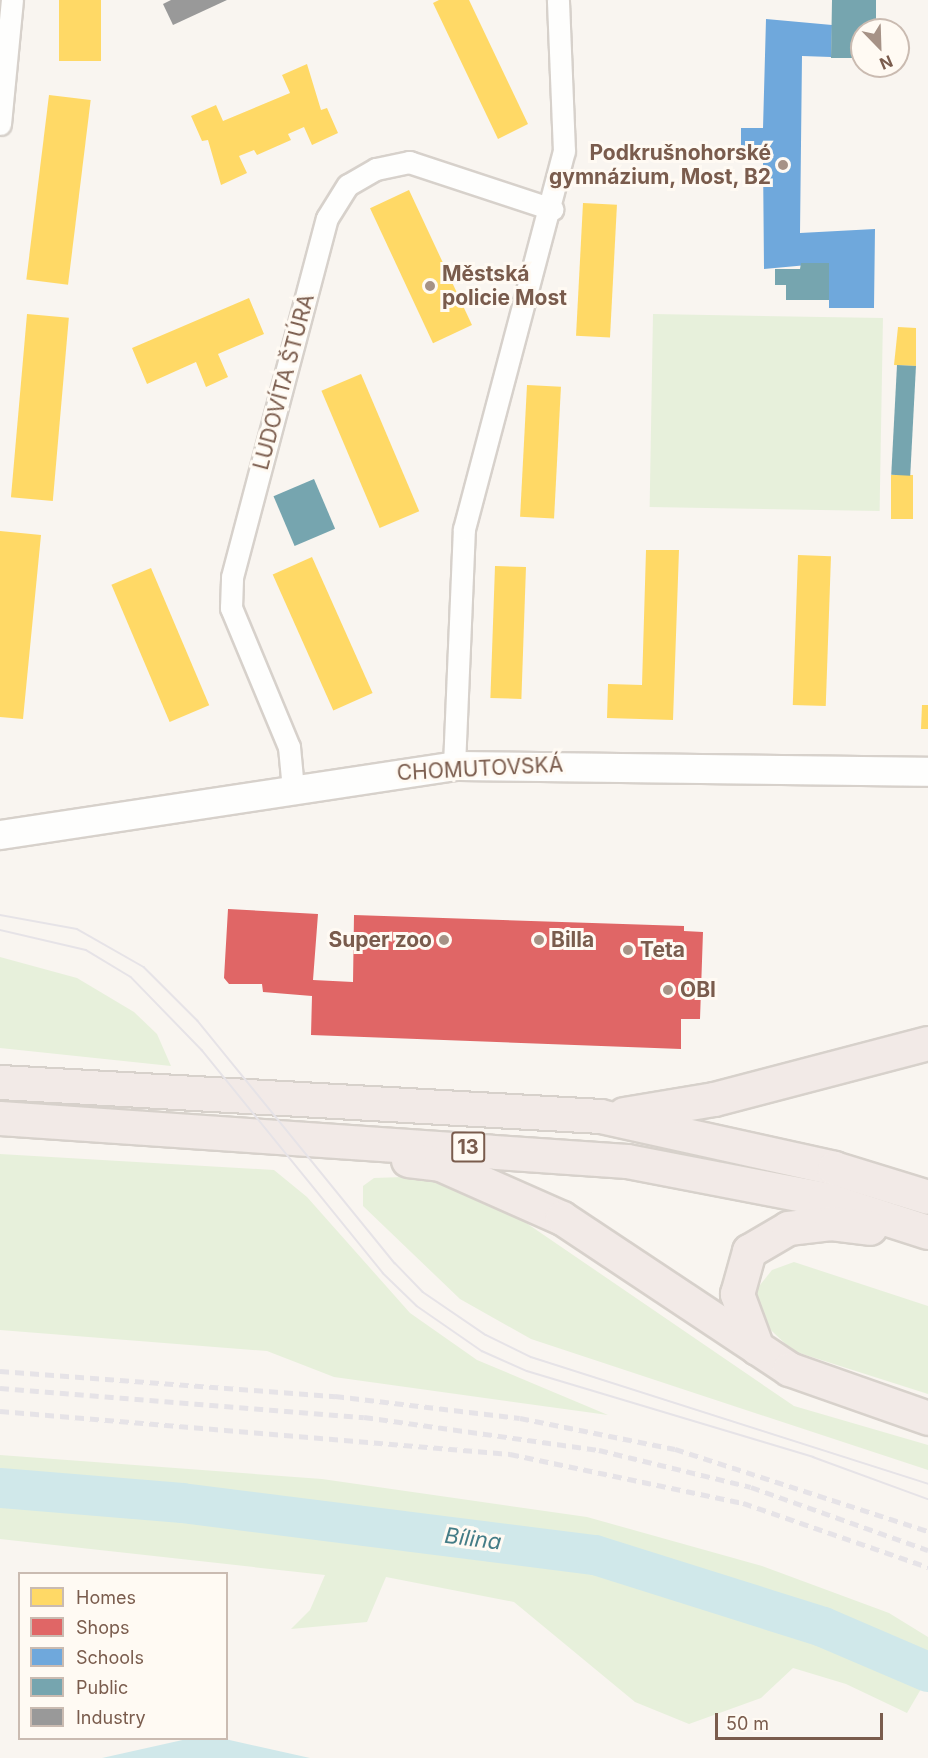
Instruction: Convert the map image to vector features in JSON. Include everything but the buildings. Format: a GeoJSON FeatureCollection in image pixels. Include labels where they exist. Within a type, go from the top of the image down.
{"type":"FeatureCollection","features":[{"type":"Feature","properties":{"kind":"highway"},"geometry":{"type":"LineString","coordinates":[[600,1116],[714,1100],[928,1043]]}},
{"type":"Feature","properties":{"kind":"highway","name":"13"},"geometry":{"type":"LineString","coordinates":[[0,1082],[600,1116],[834,1168],[928,1197]]}},
{"type":"Feature","properties":{"kind":"highway","name":"13"},"geometry":{"type":"LineString","coordinates":[[0,1118],[627,1161],[804,1194],[928,1232]]}},
{"type":"Feature","properties":{"kind":"highway"},"geometry":{"type":"LineString","coordinates":[[167,1130],[440,1164],[562,1218],[758,1348],[824,1385],[928,1418]]}},
{"type":"Feature","properties":{"kind":"highway"},"geometry":{"type":"LineString","coordinates":[[758,1348],[737,1294],[749,1251],[769,1234],[831,1223],[928,1240]]}},
{"type":"Feature","properties":{"kind":"street"},"geometry":{"type":"LineString","coordinates":[[0,124],[12,0]]}},
{"type":"Feature","properties":{"kind":"street"},"geometry":{"type":"LineString","coordinates":[[454,766],[464,529],[492,411],[552,209],[564,150],[558,0]]}},
{"type":"Feature","properties":{"kind":"street","name":"LUDOVÍTA ŠTÚRA"},"geometry":{"type":"LineString","coordinates":[[293,789],[289,747],[231,608],[232,577],[327,218],[348,185],[376,169],[409,162],[552,209]]}},
{"type":"Feature","properties":{"kind":"street","name":"CHOMUTOVSKÁ"},"geometry":{"type":"LineString","coordinates":[[0,835],[454,766],[928,772]]}},
{"type":"Feature","properties":{"kind":"green space"},"geometry":{"type":"Polygon","coordinates":[[[653,314],[883,318],[880,511],[650,507],[653,314]]]}},
{"type":"Feature","properties":{"kind":"green space"},"geometry":{"type":"Polygon","coordinates":[[[0,957],[77,978],[134,1012],[157,1034],[171,1066],[0,1048],[0,957]]]}},
{"type":"Feature","properties":{"kind":"green space"},"geometry":{"type":"Polygon","coordinates":[[[0,1154],[274,1170],[307,1197],[410,1313],[477,1360],[608,1415],[334,1377],[267,1351],[0,1330],[0,1154]]]}},
{"type":"Feature","properties":{"kind":"green space"},"geometry":{"type":"Polygon","coordinates":[[[374,1178],[443,1179],[497,1203],[794,1406],[928,1445],[928,1470],[531,1339],[460,1299],[363,1206],[363,1186],[374,1178]]]}},
{"type":"Feature","properties":{"kind":"green space"},"geometry":{"type":"Polygon","coordinates":[[[794,1262],[928,1306],[928,1394],[793,1351],[759,1319],[751,1296],[772,1270],[794,1262]]]}},
{"type":"Feature","properties":{"kind":"green space"},"geometry":{"type":"Polygon","coordinates":[[[0,1455],[322,1479],[587,1517],[762,1566],[889,1613],[928,1637],[928,1677],[907,1713],[846,1684],[793,1668],[761,1698],[689,1724],[635,1702],[514,1602],[386,1577],[367,1622],[291,1629],[310,1610],[325,1575],[0,1539],[0,1455]]]}},
{"type":"Feature","properties":{"kind":"water"},"geometry":{"type":"Polygon","coordinates":[[[183,1740],[228,1740],[310,1758],[102,1758],[183,1740]]]}},
{"type":"Feature","properties":{"kind":"waterway","name":"Bílina"},"geometry":{"type":"LineString","coordinates":[[0,1488],[182,1503],[595,1555],[823,1627],[928,1672]]}},
{"type":"Feature","properties":{"kind":"tram line"},"geometry":{"type":"LineString","coordinates":[[0,915],[77,929],[144,967],[198,1021],[395,1263],[423,1292],[486,1335],[531,1357],[928,1484]]}},
{"type":"Feature","properties":{"kind":"tram line"},"geometry":{"type":"LineString","coordinates":[[0,930],[86,950],[131,977],[202,1050],[383,1273],[417,1306],[482,1351],[527,1371],[813,1457],[928,1499]]}},
{"type":"Feature","properties":{"kind":"railway"},"geometry":{"type":"LineString","coordinates":[[0,1371],[335,1396],[520,1418],[675,1449],[928,1531]]}},
{"type":"Feature","properties":{"kind":"railway"},"geometry":{"type":"LineString","coordinates":[[0,1388],[364,1417],[599,1450],[751,1487],[928,1550]]}},
{"type":"Feature","properties":{"kind":"railway"},"geometry":{"type":"LineString","coordinates":[[0,1411],[510,1454],[743,1503],[928,1567]]}},
{"type":"Feature","properties":{"kind":"place","name":"Podkrušnohorské gymnázium, Most, B2"},"geometry":{"type":"Point","coordinates":[783,165]}},
{"type":"Feature","properties":{"kind":"place","name":"Městská policie Most"},"geometry":{"type":"Point","coordinates":[430,286]}},
{"type":"Feature","properties":{"kind":"place","name":"Super zoo"},"geometry":{"type":"Point","coordinates":[444,940]}},
{"type":"Feature","properties":{"kind":"place","name":"Billa"},"geometry":{"type":"Point","coordinates":[539,940]}},
{"type":"Feature","properties":{"kind":"place","name":"Teta"},"geometry":{"type":"Point","coordinates":[628,950]}},
{"type":"Feature","properties":{"kind":"place","name":"OBI"},"geometry":{"type":"Point","coordinates":[668,990]}}]}
